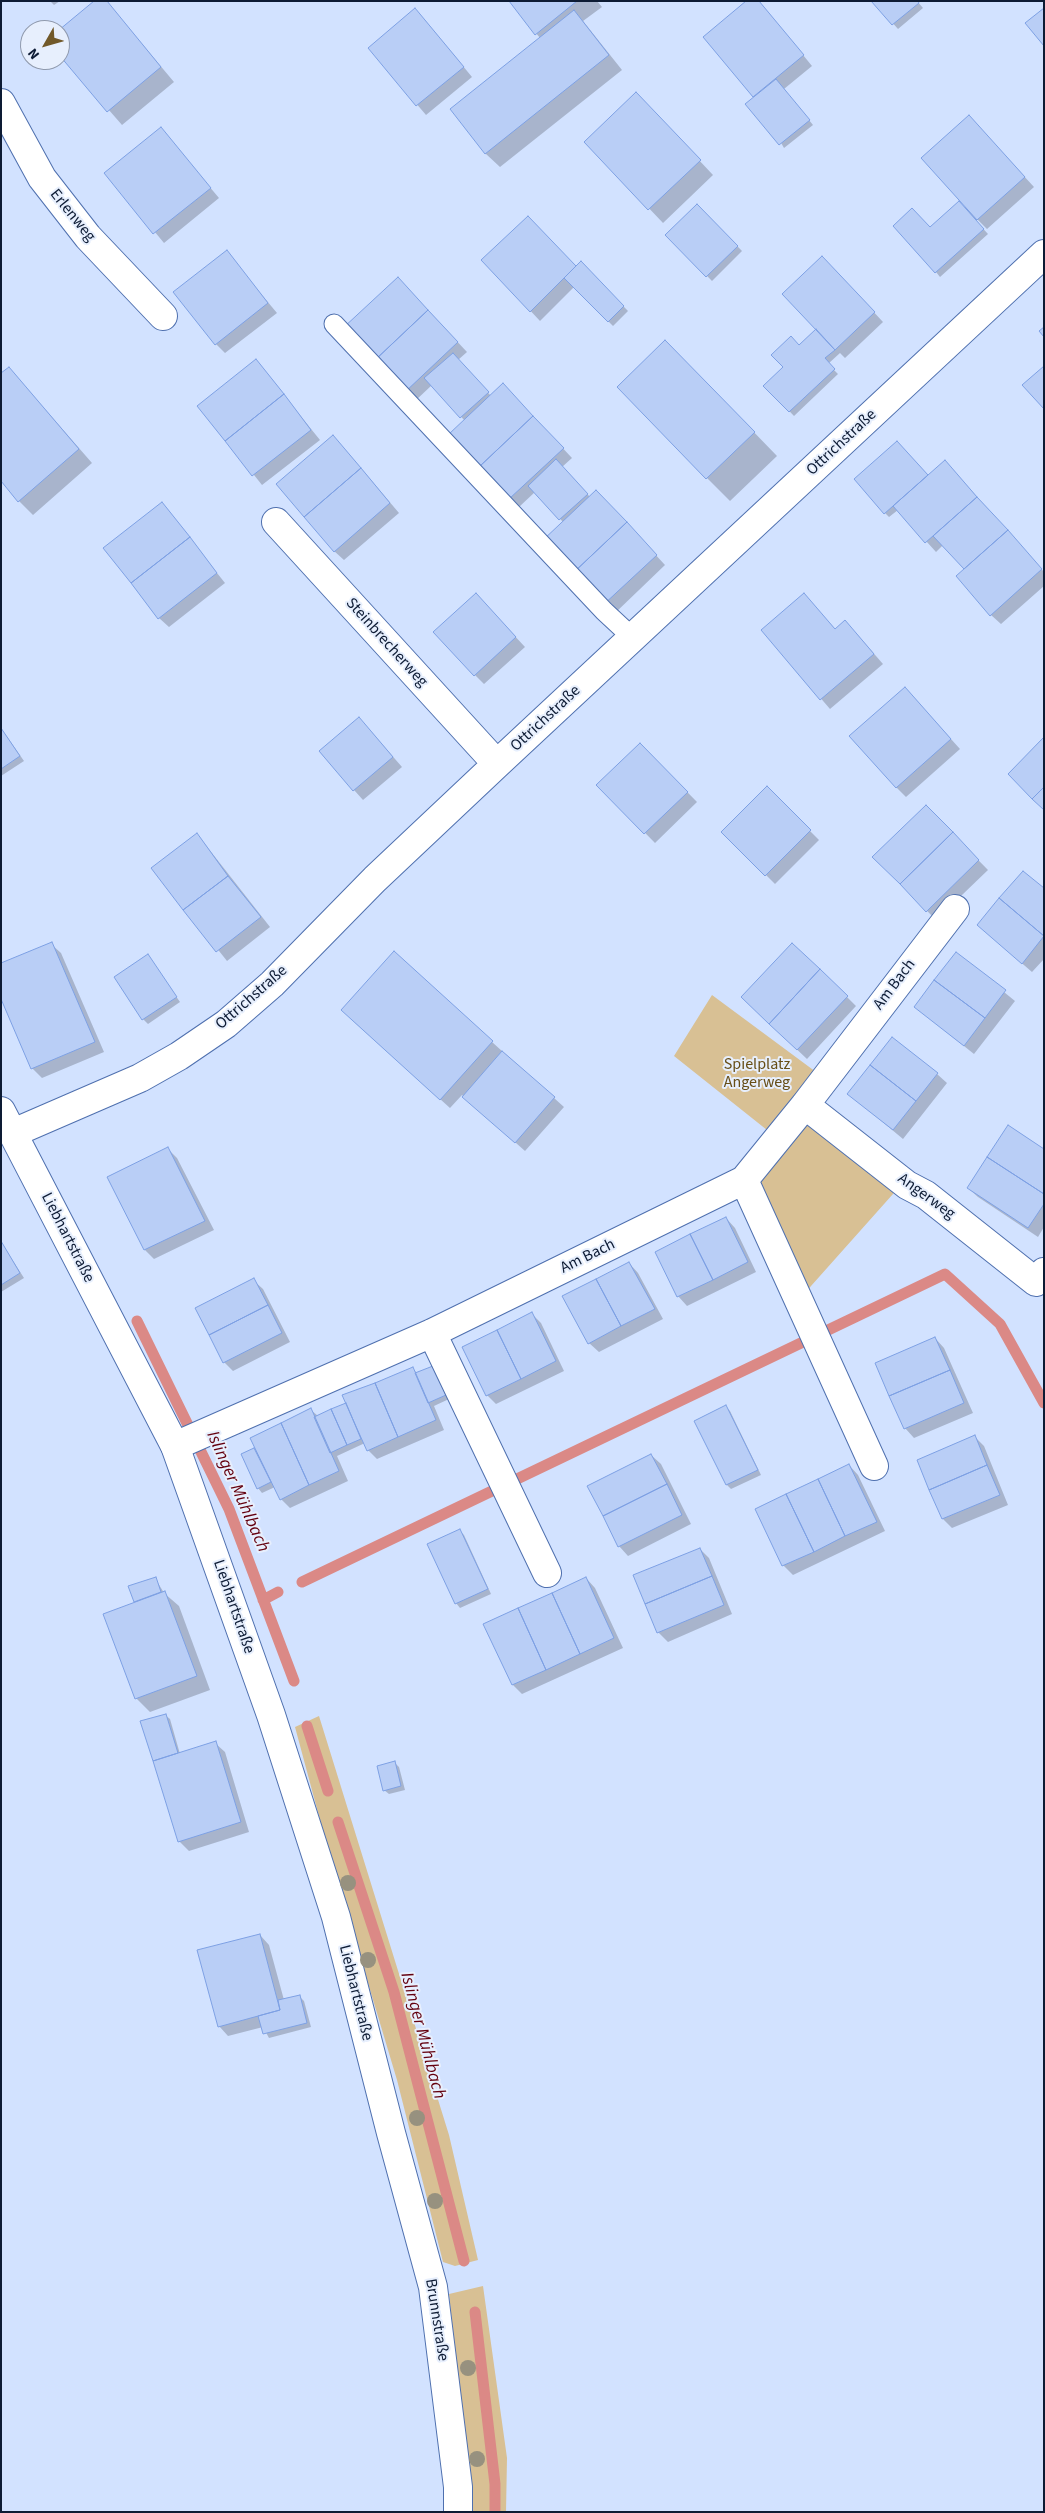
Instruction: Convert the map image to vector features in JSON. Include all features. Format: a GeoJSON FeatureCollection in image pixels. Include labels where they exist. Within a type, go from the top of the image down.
{"type":"FeatureCollection","features":[{"type":"Feature","properties":{"kind":"street","name":"Erlenweg"},"geometry":{"type":"LineString","coordinates":[[1,103],[42,178],[88,237],[163,316]]}},
{"type":"Feature","properties":{"kind":"street","name":"Ottrichstraße"},"geometry":{"type":"LineString","coordinates":[[7,1122],[140,1078],[179,1056],[226,1024],[272,984],[375,879],[497,764],[1044,254]]}},
{"type":"Feature","properties":{"kind":"street","name":"Steinbrecherweg"},"geometry":{"type":"LineString","coordinates":[[276,522],[497,764]]}},
{"type":"Feature","properties":{"kind":"street","name":"Am Bach"},"geometry":{"type":"LineString","coordinates":[[190,1440],[432,1334],[744,1180],[805,1105],[954,909]]}},
{"type":"Feature","properties":{"kind":"street","name":"Angerweg"},"geometry":{"type":"LineString","coordinates":[[805,1105],[907,1185],[926,1195],[1036,1282],[1044,1272]]}},
{"type":"Feature","properties":{"kind":"street","name":"Liebhartstraße"},"geometry":{"type":"LineString","coordinates":[[7,1122],[190,1440],[271,1715],[336,1917],[390,2133]]}},
{"type":"Feature","properties":{"kind":"street"},"geometry":{"type":"LineString","coordinates":[[744,1180],[874,1466]]}},
{"type":"Feature","properties":{"kind":"street"},"geometry":{"type":"LineString","coordinates":[[432,1334],[547,1573]]}},
{"type":"Feature","properties":{"kind":"street","name":"Brunnstraße"},"geometry":{"type":"LineString","coordinates":[[390,2133],[433,2287],[458,2487],[458,2512]]}},
{"type":"Feature","properties":{"kind":"lane"},"geometry":{"type":"LineString","coordinates":[[334,324],[604,611],[632,638]]}},
{"type":"Feature","properties":{"kind":"green space","name":"Spielplatz Angerweg"},"geometry":{"type":"Polygon","coordinates":[[[712,995],[816,1072],[767,1130],[674,1056],[712,995]]]}},
{"type":"Feature","properties":{"kind":"green space"},"geometry":{"type":"Polygon","coordinates":[[[805,1113],[901,1185],[803,1295],[752,1180],[805,1113]]]}},
{"type":"Feature","properties":{"kind":"green space"},"geometry":{"type":"Polygon","coordinates":[[[319,1716],[449,2135],[478,2260],[455,2266],[443,2262],[397,2080],[327,1846],[295,1727],[319,1716]]]}},
{"type":"Feature","properties":{"kind":"green space"},"geometry":{"type":"Polygon","coordinates":[[[483,2286],[507,2458],[506,2512],[472,2512],[449,2294],[483,2286]]]}},
{"type":"Feature","properties":{"kind":"building"},"geometry":{"type":"Polygon","coordinates":[[[94,1],[107,1],[161,67],[107,112],[70,68],[70,21],[94,1]]]}},
{"type":"Feature","properties":{"kind":"building"},"geometry":{"type":"Polygon","coordinates":[[[509,1],[577,1],[535,35],[509,1]]]}},
{"type":"Feature","properties":{"kind":"building"},"geometry":{"type":"Polygon","coordinates":[[[746,1],[759,1],[804,55],[753,97],[703,37],[746,1]]]}},
{"type":"Feature","properties":{"kind":"building"},"geometry":{"type":"Polygon","coordinates":[[[871,1],[918,1],[919,3],[892,25],[871,1]]]}},
{"type":"Feature","properties":{"kind":"building"},"geometry":{"type":"Polygon","coordinates":[[[415,8],[464,67],[416,106],[368,48],[415,8]]]}},
{"type":"Feature","properties":{"kind":"building"},"geometry":{"type":"Polygon","coordinates":[[[1044,8],[1044,46],[1025,23],[1044,8]]]}},
{"type":"Feature","properties":{"kind":"building"},"geometry":{"type":"Polygon","coordinates":[[[574,10],[609,55],[485,154],[450,109],[574,10]]]}},
{"type":"Feature","properties":{"kind":"building"},"geometry":{"type":"Polygon","coordinates":[[[776,79],[810,120],[779,145],[745,104],[776,79]]]}},
{"type":"Feature","properties":{"kind":"building"},"geometry":{"type":"Polygon","coordinates":[[[636,92],[701,160],[648,210],[584,142],[636,92]]]}},
{"type":"Feature","properties":{"kind":"building"},"geometry":{"type":"Polygon","coordinates":[[[969,115],[1025,177],[977,220],[921,158],[969,115]]]}},
{"type":"Feature","properties":{"kind":"building"},"geometry":{"type":"Polygon","coordinates":[[[161,127],[211,188],[153,234],[104,173],[161,127]]]}},
{"type":"Feature","properties":{"kind":"building"},"geometry":{"type":"Polygon","coordinates":[[[959,201],[984,229],[935,273],[893,226],[912,208],[930,227],[959,201]]]}},
{"type":"Feature","properties":{"kind":"building"},"geometry":{"type":"Polygon","coordinates":[[[697,204],[738,246],[706,277],[665,235],[697,204]]]}},
{"type":"Feature","properties":{"kind":"building"},"geometry":{"type":"Polygon","coordinates":[[[528,216],[576,266],[530,312],[481,260],[528,216]]]}},
{"type":"Feature","properties":{"kind":"building"},"geometry":{"type":"Polygon","coordinates":[[[227,250],[268,303],[215,345],[173,292],[227,250]]]}},
{"type":"Feature","properties":{"kind":"building"},"geometry":{"type":"Polygon","coordinates":[[[822,256],[875,312],[835,350],[782,294],[822,256]]]}},
{"type":"Feature","properties":{"kind":"building"},"geometry":{"type":"Polygon","coordinates":[[[581,261],[624,306],[608,322],[564,278],[581,261]]]}},
{"type":"Feature","properties":{"kind":"building"},"geometry":{"type":"Polygon","coordinates":[[[398,277],[428,310],[374,361],[343,328],[398,277]]]}},
{"type":"Feature","properties":{"kind":"building"},"geometry":{"type":"Polygon","coordinates":[[[428,310],[458,342],[404,393],[374,361],[428,310]]]}},
{"type":"Feature","properties":{"kind":"building"},"geometry":{"type":"Polygon","coordinates":[[[1044,327],[1044,337],[1039,331],[1044,327]]]}},
{"type":"Feature","properties":{"kind":"building"},"geometry":{"type":"Polygon","coordinates":[[[816,329],[835,350],[825,358],[835,369],[789,412],[763,386],[783,367],[771,355],[791,336],[799,345],[816,329]]]}},
{"type":"Feature","properties":{"kind":"building"},"geometry":{"type":"Polygon","coordinates":[[[665,340],[755,432],[706,479],[617,387],[665,340]]]}},
{"type":"Feature","properties":{"kind":"building"},"geometry":{"type":"Polygon","coordinates":[[[453,353],[489,392],[460,418],[424,378],[453,353]]]}},
{"type":"Feature","properties":{"kind":"building"},"geometry":{"type":"Polygon","coordinates":[[[256,359],[284,394],[225,441],[197,406],[256,359]]]}},
{"type":"Feature","properties":{"kind":"building"},"geometry":{"type":"Polygon","coordinates":[[[1044,366],[1044,409],[1022,385],[1044,366]]]}},
{"type":"Feature","properties":{"kind":"building"},"geometry":{"type":"Polygon","coordinates":[[[9,367],[79,449],[18,502],[1,481],[1,373],[9,367]]]}},
{"type":"Feature","properties":{"kind":"building"},"geometry":{"type":"Polygon","coordinates":[[[503,383],[533,416],[479,467],[449,434],[503,383]]]}},
{"type":"Feature","properties":{"kind":"building"},"geometry":{"type":"Polygon","coordinates":[[[284,394],[311,430],[252,476],[225,441],[284,394]]]}},
{"type":"Feature","properties":{"kind":"building"},"geometry":{"type":"Polygon","coordinates":[[[533,416],[564,448],[509,499],[479,467],[533,416]]]}},
{"type":"Feature","properties":{"kind":"building"},"geometry":{"type":"Polygon","coordinates":[[[333,435],[361,468],[304,517],[276,484],[333,435]]]}},
{"type":"Feature","properties":{"kind":"building"},"geometry":{"type":"Polygon","coordinates":[[[897,441],[928,475],[884,514],[854,479],[897,441]]]}},
{"type":"Feature","properties":{"kind":"building"},"geometry":{"type":"Polygon","coordinates":[[[556,459],[588,494],[559,520],[528,486],[556,459]]]}},
{"type":"Feature","properties":{"kind":"building"},"geometry":{"type":"Polygon","coordinates":[[[945,460],[977,497],[925,543],[893,506],[945,460]]]}},
{"type":"Feature","properties":{"kind":"building"},"geometry":{"type":"Polygon","coordinates":[[[361,468],[390,503],[334,552],[304,517],[361,468]]]}},
{"type":"Feature","properties":{"kind":"building"},"geometry":{"type":"Polygon","coordinates":[[[596,490],[627,522],[572,574],[542,541],[596,490]]]}},
{"type":"Feature","properties":{"kind":"building"},"geometry":{"type":"Polygon","coordinates":[[[977,497],[1008,530],[964,569],[933,536],[977,497]]]}},
{"type":"Feature","properties":{"kind":"building"},"geometry":{"type":"Polygon","coordinates":[[[162,502],[190,537],[131,583],[103,548],[162,502]]]}},
{"type":"Feature","properties":{"kind":"building"},"geometry":{"type":"Polygon","coordinates":[[[627,522],[657,555],[602,606],[572,574],[627,522]]]}},
{"type":"Feature","properties":{"kind":"building"},"geometry":{"type":"Polygon","coordinates":[[[1008,530],[1042,569],[990,616],[956,576],[1008,530]]]}},
{"type":"Feature","properties":{"kind":"building"},"geometry":{"type":"Polygon","coordinates":[[[190,537],[217,573],[158,619],[131,583],[190,537]]]}},
{"type":"Feature","properties":{"kind":"building"},"geometry":{"type":"Polygon","coordinates":[[[476,593],[516,637],[474,676],[433,632],[476,593]]]}},
{"type":"Feature","properties":{"kind":"building"},"geometry":{"type":"Polygon","coordinates":[[[804,593],[835,629],[845,620],[874,654],[820,700],[761,630],[804,593]]]}},
{"type":"Feature","properties":{"kind":"building"},"geometry":{"type":"Polygon","coordinates":[[[905,687],[951,739],[896,788],[849,736],[905,687]]]}},
{"type":"Feature","properties":{"kind":"building"},"geometry":{"type":"Polygon","coordinates":[[[359,717],[393,757],[353,791],[319,751],[359,717]]]}},
{"type":"Feature","properties":{"kind":"building"},"geometry":{"type":"Polygon","coordinates":[[[1,728],[20,756],[1,769],[1,728]]]}},
{"type":"Feature","properties":{"kind":"building"},"geometry":{"type":"Polygon","coordinates":[[[1044,737],[1044,787],[1032,799],[1008,774],[1044,737]]]}},
{"type":"Feature","properties":{"kind":"building"},"geometry":{"type":"Polygon","coordinates":[[[640,743],[688,792],[644,834],[596,785],[640,743]]]}},
{"type":"Feature","properties":{"kind":"building"},"geometry":{"type":"Polygon","coordinates":[[[767,786],[811,830],[765,876],[721,832],[767,786]]]}},
{"type":"Feature","properties":{"kind":"building"},"geometry":{"type":"Polygon","coordinates":[[[1044,787],[1044,810],[1032,799],[1044,787]]]}},
{"type":"Feature","properties":{"kind":"building"},"geometry":{"type":"Polygon","coordinates":[[[926,805],[953,832],[900,884],[872,857],[926,805]]]}},
{"type":"Feature","properties":{"kind":"building"},"geometry":{"type":"Polygon","coordinates":[[[953,832],[979,860],[926,912],[900,884],[953,832]]]}},
{"type":"Feature","properties":{"kind":"building"},"geometry":{"type":"Polygon","coordinates":[[[197,833],[228,876],[183,910],[151,868],[197,833]]]}},
{"type":"Feature","properties":{"kind":"building"},"geometry":{"type":"Polygon","coordinates":[[[1023,871],[1044,888],[1044,936],[999,898],[1023,871]]]}},
{"type":"Feature","properties":{"kind":"building"},"geometry":{"type":"Polygon","coordinates":[[[228,876],[261,917],[216,952],[183,910],[228,876]]]}},
{"type":"Feature","properties":{"kind":"building"},"geometry":{"type":"Polygon","coordinates":[[[999,898],[1044,936],[1022,964],[977,925],[999,898]]]}},
{"type":"Feature","properties":{"kind":"building"},"geometry":{"type":"Polygon","coordinates":[[[52,942],[95,1042],[31,1069],[1,999],[1,963],[52,942]]]}},
{"type":"Feature","properties":{"kind":"building"},"geometry":{"type":"Polygon","coordinates":[[[792,943],[820,969],[769,1024],[741,997],[792,943]]]}},
{"type":"Feature","properties":{"kind":"building"},"geometry":{"type":"Polygon","coordinates":[[[394,951],[493,1041],[440,1100],[341,1010],[394,951]]]}},
{"type":"Feature","properties":{"kind":"building"},"geometry":{"type":"Polygon","coordinates":[[[956,952],[1006,990],[985,1018],[934,980],[956,952]]]}},
{"type":"Feature","properties":{"kind":"building"},"geometry":{"type":"Polygon","coordinates":[[[148,954],[177,997],[142,1020],[114,977],[148,954]]]}},
{"type":"Feature","properties":{"kind":"building"},"geometry":{"type":"Polygon","coordinates":[[[820,969],[848,996],[797,1050],[769,1024],[820,969]]]}},
{"type":"Feature","properties":{"kind":"building"},"geometry":{"type":"Polygon","coordinates":[[[934,980],[985,1018],[964,1046],[914,1007],[934,980]]]}},
{"type":"Feature","properties":{"kind":"building"},"geometry":{"type":"Polygon","coordinates":[[[892,1037],[938,1073],[916,1101],[870,1065],[892,1037]]]}},
{"type":"Feature","properties":{"kind":"building"},"geometry":{"type":"Polygon","coordinates":[[[502,1051],[555,1097],[515,1143],[462,1097],[502,1051]]]}},
{"type":"Feature","properties":{"kind":"building"},"geometry":{"type":"Polygon","coordinates":[[[870,1065],[916,1101],[893,1130],[847,1094],[870,1065]]]}},
{"type":"Feature","properties":{"kind":"building"},"geometry":{"type":"Polygon","coordinates":[[[1008,1125],[1044,1149],[1044,1194],[987,1157],[1008,1125]]]}},
{"type":"Feature","properties":{"kind":"building"},"geometry":{"type":"Polygon","coordinates":[[[168,1147],[205,1221],[144,1250],[107,1177],[168,1147]]]}},
{"type":"Feature","properties":{"kind":"building"},"geometry":{"type":"Polygon","coordinates":[[[987,1157],[1044,1194],[1044,1204],[1028,1228],[967,1188],[987,1157]]]}},
{"type":"Feature","properties":{"kind":"building"},"geometry":{"type":"Polygon","coordinates":[[[726,1217],[748,1262],[713,1280],[690,1234],[726,1217]]]}},
{"type":"Feature","properties":{"kind":"building"},"geometry":{"type":"Polygon","coordinates":[[[690,1234],[713,1280],[677,1297],[655,1252],[690,1234]]]}},
{"type":"Feature","properties":{"kind":"building"},"geometry":{"type":"Polygon","coordinates":[[[1,1241],[20,1273],[1,1285],[1,1241]]]}},
{"type":"Feature","properties":{"kind":"building"},"geometry":{"type":"Polygon","coordinates":[[[629,1262],[655,1309],[621,1326],[596,1279],[629,1262]]]}},
{"type":"Feature","properties":{"kind":"building"},"geometry":{"type":"Polygon","coordinates":[[[254,1278],[268,1305],[209,1335],[195,1308],[254,1278]]]}},
{"type":"Feature","properties":{"kind":"building"},"geometry":{"type":"Polygon","coordinates":[[[596,1279],[621,1326],[588,1344],[562,1296],[596,1279]]]}},
{"type":"Feature","properties":{"kind":"building"},"geometry":{"type":"Polygon","coordinates":[[[268,1305],[282,1333],[223,1363],[209,1335],[268,1305]]]}},
{"type":"Feature","properties":{"kind":"building"},"geometry":{"type":"Polygon","coordinates":[[[532,1312],[556,1361],[521,1379],[497,1330],[532,1312]]]}},
{"type":"Feature","properties":{"kind":"building"},"geometry":{"type":"Polygon","coordinates":[[[497,1330],[521,1379],[486,1396],[462,1347],[497,1330]]]}},
{"type":"Feature","properties":{"kind":"building"},"geometry":{"type":"Polygon","coordinates":[[[935,1337],[950,1370],[889,1396],[875,1363],[935,1337]]]}},
{"type":"Feature","properties":{"kind":"building"},"geometry":{"type":"Polygon","coordinates":[[[433,1366],[446,1395],[428,1403],[415,1373],[433,1366]]]}},
{"type":"Feature","properties":{"kind":"building"},"geometry":{"type":"Polygon","coordinates":[[[413,1367],[436,1420],[398,1437],[375,1383],[413,1367]]]}},
{"type":"Feature","properties":{"kind":"building"},"geometry":{"type":"Polygon","coordinates":[[[950,1370],[964,1403],[904,1429],[889,1396],[950,1370]]]}},
{"type":"Feature","properties":{"kind":"building"},"geometry":{"type":"Polygon","coordinates":[[[375,1383],[398,1437],[367,1451],[342,1395],[375,1383]]]}},
{"type":"Feature","properties":{"kind":"building"},"geometry":{"type":"Polygon","coordinates":[[[346,1403],[361,1439],[347,1445],[331,1409],[346,1403]]]}},
{"type":"Feature","properties":{"kind":"building"},"geometry":{"type":"Polygon","coordinates":[[[726,1405],[758,1470],[726,1485],[694,1421],[726,1405]]]}},
{"type":"Feature","properties":{"kind":"building"},"geometry":{"type":"Polygon","coordinates":[[[311,1408],[339,1471],[309,1485],[281,1423],[311,1408]]]}},
{"type":"Feature","properties":{"kind":"building"},"geometry":{"type":"Polygon","coordinates":[[[331,1409],[347,1445],[330,1453],[314,1417],[331,1409]]]}},
{"type":"Feature","properties":{"kind":"building"},"geometry":{"type":"Polygon","coordinates":[[[281,1423],[309,1485],[280,1500],[250,1438],[281,1423]]]}},
{"type":"Feature","properties":{"kind":"building"},"geometry":{"type":"Polygon","coordinates":[[[975,1435],[987,1465],[929,1490],[917,1460],[975,1435]]]}},
{"type":"Feature","properties":{"kind":"building"},"geometry":{"type":"Polygon","coordinates":[[[254,1448],[271,1482],[257,1489],[241,1454],[254,1448]]]}},
{"type":"Feature","properties":{"kind":"building"},"geometry":{"type":"Polygon","coordinates":[[[651,1454],[667,1484],[603,1516],[587,1486],[651,1454]]]}},
{"type":"Feature","properties":{"kind":"building"},"geometry":{"type":"Polygon","coordinates":[[[849,1464],[877,1522],[845,1536],[818,1479],[849,1464]]]}},
{"type":"Feature","properties":{"kind":"building"},"geometry":{"type":"Polygon","coordinates":[[[987,1465],[1000,1495],[942,1519],[929,1490],[987,1465]]]}},
{"type":"Feature","properties":{"kind":"building"},"geometry":{"type":"Polygon","coordinates":[[[818,1479],[845,1536],[814,1552],[786,1494],[818,1479]]]}},
{"type":"Feature","properties":{"kind":"building"},"geometry":{"type":"Polygon","coordinates":[[[667,1484],[682,1515],[618,1547],[603,1516],[667,1484]]]}},
{"type":"Feature","properties":{"kind":"building"},"geometry":{"type":"Polygon","coordinates":[[[786,1494],[814,1552],[782,1566],[755,1509],[786,1494]]]}},
{"type":"Feature","properties":{"kind":"building"},"geometry":{"type":"Polygon","coordinates":[[[460,1529],[488,1589],[455,1604],[427,1544],[460,1529]]]}},
{"type":"Feature","properties":{"kind":"building"},"geometry":{"type":"Polygon","coordinates":[[[700,1548],[712,1576],[645,1604],[633,1575],[700,1548]]]}},
{"type":"Feature","properties":{"kind":"building"},"geometry":{"type":"Polygon","coordinates":[[[712,1576],[724,1605],[657,1633],[645,1604],[712,1576]]]}},
{"type":"Feature","properties":{"kind":"building"},"geometry":{"type":"Polygon","coordinates":[[[156,1577],[161,1592],[134,1602],[128,1586],[156,1577]]]}},
{"type":"Feature","properties":{"kind":"building"},"geometry":{"type":"Polygon","coordinates":[[[586,1577],[614,1638],[580,1654],[552,1593],[586,1577]]]}},
{"type":"Feature","properties":{"kind":"building"},"geometry":{"type":"Polygon","coordinates":[[[165,1591],[197,1676],[135,1699],[103,1614],[165,1591]]]}},
{"type":"Feature","properties":{"kind":"building"},"geometry":{"type":"Polygon","coordinates":[[[552,1593],[580,1654],[546,1670],[518,1608],[552,1593]]]}},
{"type":"Feature","properties":{"kind":"building"},"geometry":{"type":"Polygon","coordinates":[[[518,1608],[546,1670],[512,1685],[483,1624],[518,1608]]]}},
{"type":"Feature","properties":{"kind":"building"},"geometry":{"type":"Polygon","coordinates":[[[166,1714],[178,1753],[153,1761],[140,1721],[166,1714]]]}},
{"type":"Feature","properties":{"kind":"building"},"geometry":{"type":"Polygon","coordinates":[[[216,1741],[241,1822],[178,1842],[153,1761],[216,1741]]]}},
{"type":"Feature","properties":{"kind":"building"},"geometry":{"type":"Polygon","coordinates":[[[395,1761],[401,1786],[383,1791],[377,1766],[395,1761]]]}},
{"type":"Feature","properties":{"kind":"building"},"geometry":{"type":"Polygon","coordinates":[[[260,1934],[280,2010],[218,2027],[197,1950],[260,1934]]]}},
{"type":"Feature","properties":{"kind":"building"},"geometry":{"type":"Polygon","coordinates":[[[300,1995],[307,2023],[263,2034],[258,2016],[280,2010],[278,2000],[300,1995]]]}},
{"type":"Feature","properties":{"kind":"waterway"},"geometry":{"type":"LineString","coordinates":[[302,1582],[945,1274],[1000,1324],[1044,1403]]}},
{"type":"Feature","properties":{"kind":"waterway","name":"Islinger Mühlbach"},"geometry":{"type":"LineString","coordinates":[[137,1321],[229,1509],[294,1681]]}},
{"type":"Feature","properties":{"kind":"waterway"},"geometry":{"type":"LineString","coordinates":[[263,1600],[278,1592]]}},
{"type":"Feature","properties":{"kind":"waterway","name":"Islinger Mühlbach"},"geometry":{"type":"LineString","coordinates":[[307,1726],[328,1791]]}},
{"type":"Feature","properties":{"kind":"waterway","name":"Islinger Mühlbach"},"geometry":{"type":"LineString","coordinates":[[338,1822],[394,1992],[464,2261]]}},
{"type":"Feature","properties":{"kind":"waterway","name":"Islinger Mühlbach"},"geometry":{"type":"LineString","coordinates":[[475,2312],[495,2484],[495,2512]]}}]}
